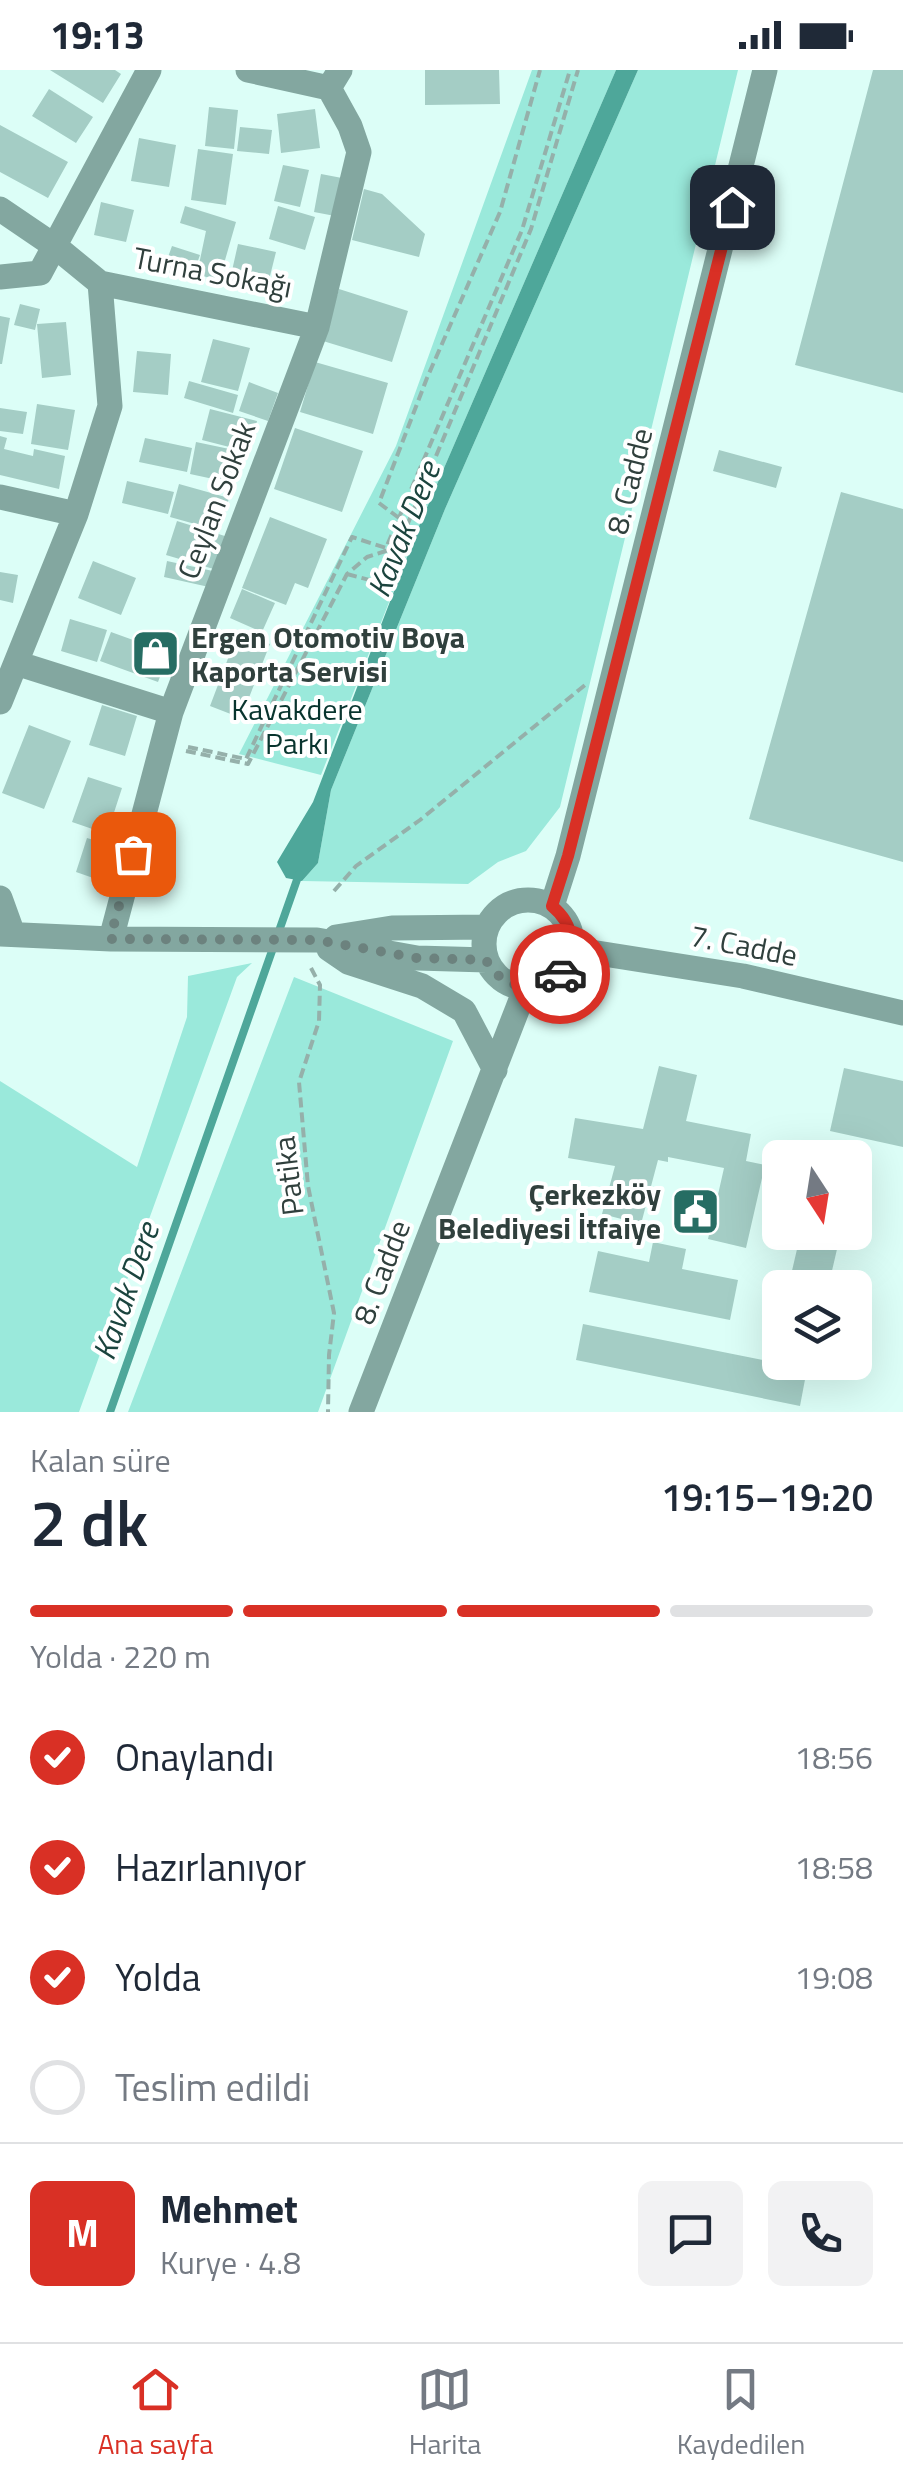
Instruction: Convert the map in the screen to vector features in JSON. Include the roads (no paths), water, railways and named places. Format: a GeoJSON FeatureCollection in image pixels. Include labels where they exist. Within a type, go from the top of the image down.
{"type":"FeatureCollection","features":[{"type":"Feature","properties":{"kind":"street"},"geometry":{"type":"LineString","coordinates":[[0,278],[40,273],[150,70]]}},
{"type":"Feature","properties":{"kind":"street"},"geometry":{"type":"LineString","coordinates":[[248,70],[334,79]]}},
{"type":"Feature","properties":{"kind":"street","name":"8. Cadde"},"geometry":{"type":"LineString","coordinates":[[552,906],[578,818],[765,70]]}},
{"type":"Feature","properties":{"kind":"street","name":"Ceylan Sokak"},"geometry":{"type":"LineString","coordinates":[[110,939],[171,712],[317,327],[359,152],[334,79]]}},
{"type":"Feature","properties":{"kind":"street","name":"Turna Sokağı"},"geometry":{"type":"LineString","coordinates":[[0,210],[100,283],[317,327]]}},
{"type":"Feature","properties":{"kind":"street"},"geometry":{"type":"LineString","coordinates":[[0,702],[76,514],[110,406],[100,283]]}},
{"type":"Feature","properties":{"kind":"street"},"geometry":{"type":"LineString","coordinates":[[0,497],[76,514]]}},
{"type":"Feature","properties":{"kind":"street"},"geometry":{"type":"LineString","coordinates":[[16,663],[171,712]]}},
{"type":"Feature","properties":{"kind":"street"},"geometry":{"type":"LineString","coordinates":[[0,898],[6,934],[110,939],[255,938],[309,949],[486,960]]}},
{"type":"Feature","properties":{"kind":"street"},"geometry":{"type":"LineString","coordinates":[[520,900],[552,906],[567,922],[572,949],[560,974],[541,986],[526,988],[499,978],[486,960],[486,927],[500,910],[520,900]]}},
{"type":"Feature","properties":{"kind":"street"},"geometry":{"type":"LineString","coordinates":[[309,949],[392,928],[486,927]]}},
{"type":"Feature","properties":{"kind":"street"},"geometry":{"type":"LineString","coordinates":[[309,949],[422,986],[464,1011],[495,1070]]}},
{"type":"Feature","properties":{"kind":"street","name":"7. Cadde"},"geometry":{"type":"LineString","coordinates":[[572,949],[743,976],[903,1013]]}},
{"type":"Feature","properties":{"kind":"street","name":"8. Cadde"},"geometry":{"type":"LineString","coordinates":[[362,1412],[526,988]]}},
{"type":"Feature","properties":{"kind":"waterway","name":"Kavak Dere"},"geometry":{"type":"LineString","coordinates":[[110,1412],[299,874]]}},
{"type":"Feature","properties":{"kind":"place","name":"Ergen Otomotiv Boya Kaporta Servisi"},"geometry":{"type":"Point","coordinates":[156,654]}},
{"type":"Feature","properties":{"kind":"place","name":"Çerkezköy Belediyesi İtfaiye"},"geometry":{"type":"Point","coordinates":[696,1211]}},
{"type":"Feature","properties":{"kind":"park label","name":"Kavakdere Parkı"},"geometry":{"type":"Point","coordinates":[297,726]}}]}
